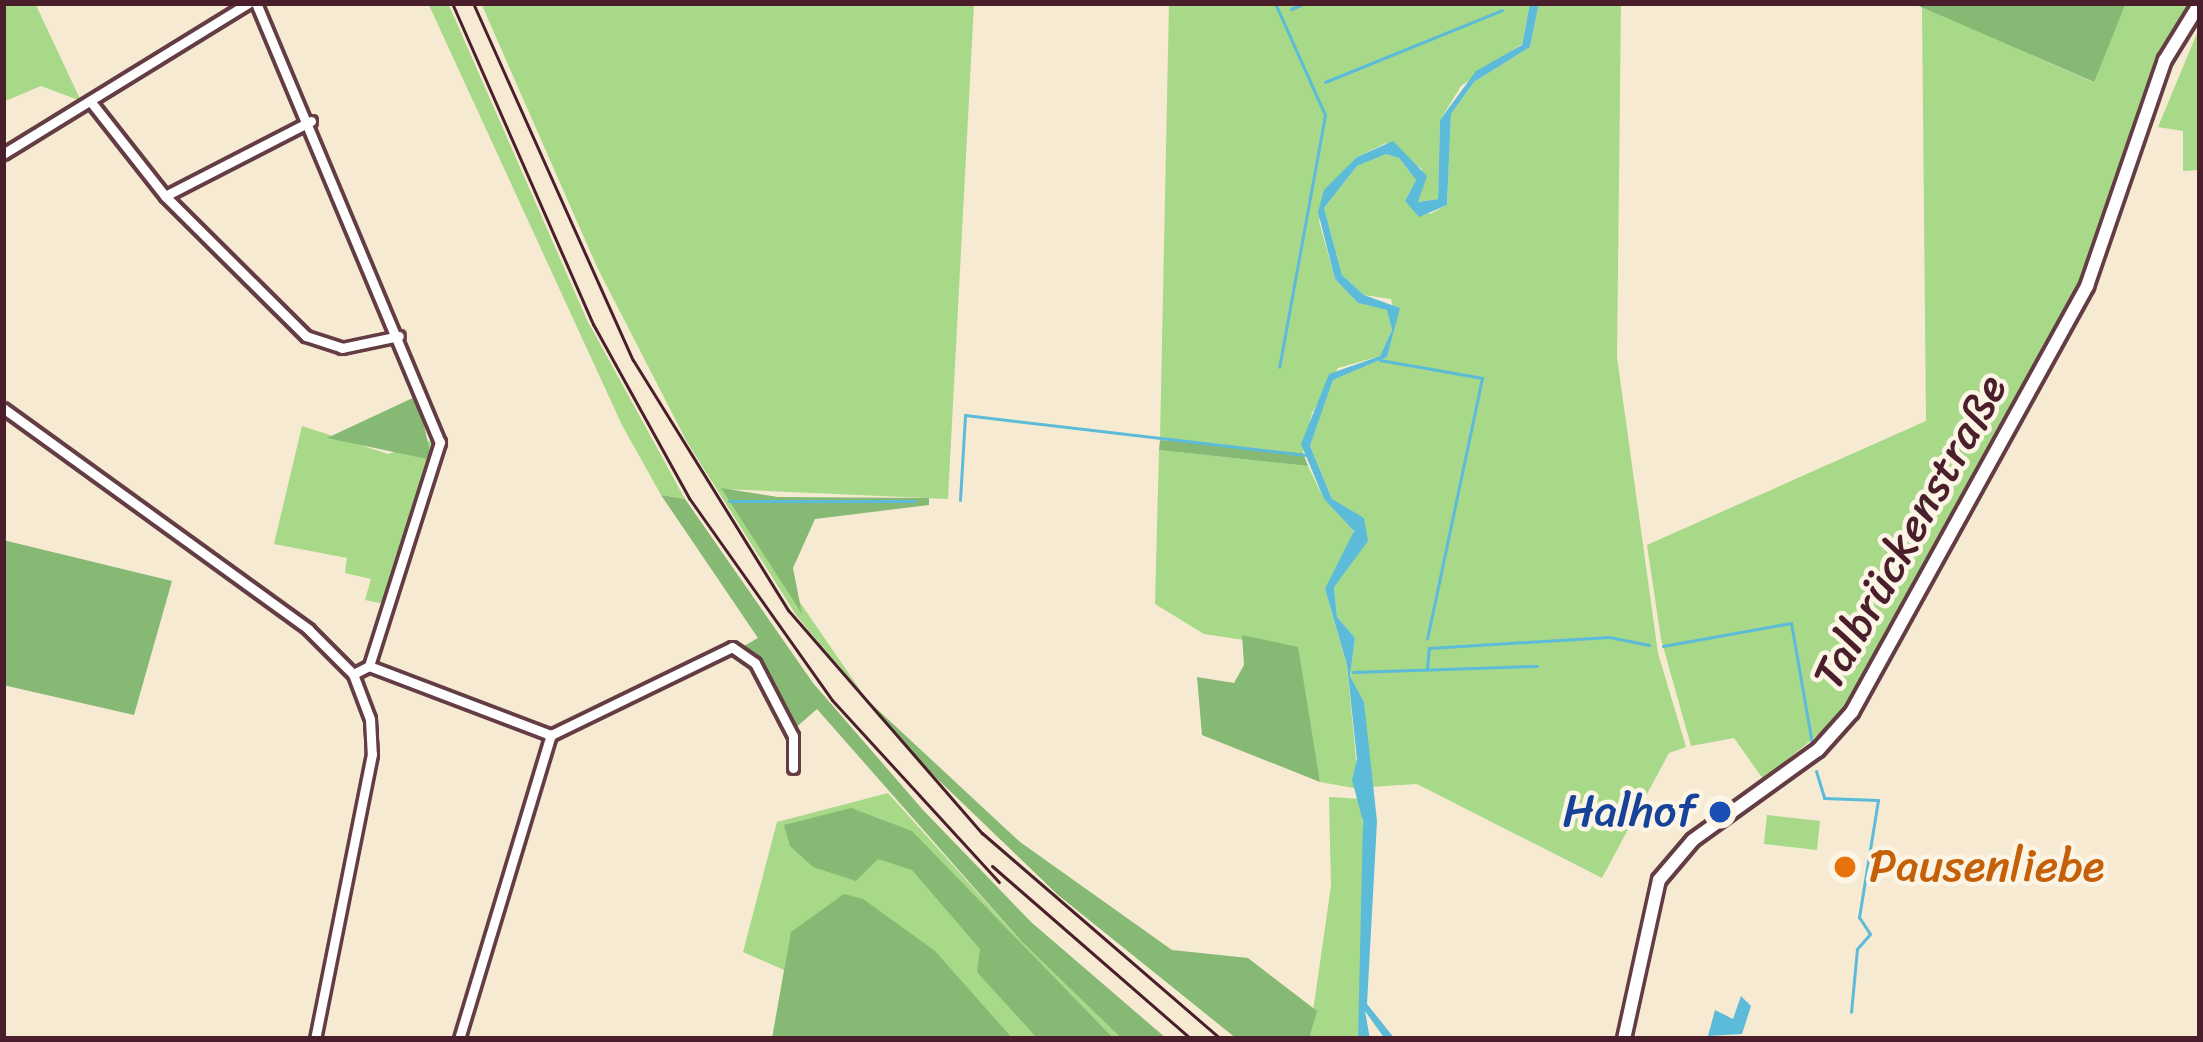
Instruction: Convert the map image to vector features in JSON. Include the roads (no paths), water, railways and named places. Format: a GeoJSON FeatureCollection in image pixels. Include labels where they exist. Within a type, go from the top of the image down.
{"type":"FeatureCollection","features":[{"type":"Feature","properties":{"kind":"main road","name":"Talbrückenstraße"},"geometry":{"type":"LineString","coordinates":[[1624,1039],[1659,880],[1693,840],[1818,750],[1852,712],[2087,286],[2165,60],[2200,4]]}},
{"type":"Feature","properties":{"kind":"street"},"geometry":{"type":"LineString","coordinates":[[3,154],[252,3],[310,121],[400,337],[439,454],[369,666],[353,674]]}},
{"type":"Feature","properties":{"kind":"street"},"geometry":{"type":"LineString","coordinates":[[91,102],[165,196],[306,336],[342,349],[400,337]]}},
{"type":"Feature","properties":{"kind":"street"},"geometry":{"type":"LineString","coordinates":[[165,196],[310,121]]}},
{"type":"Feature","properties":{"kind":"street"},"geometry":{"type":"LineString","coordinates":[[3,407],[308,629],[353,674],[373,729],[371,767],[315,1039]]}},
{"type":"Feature","properties":{"kind":"street"},"geometry":{"type":"LineString","coordinates":[[369,666],[550,735],[732,647],[755,663],[793,736],[793,768]]}},
{"type":"Feature","properties":{"kind":"street"},"geometry":{"type":"LineString","coordinates":[[459,1039],[550,735]]}},
{"type":"Feature","properties":{"kind":"water"},"geometry":{"type":"Polygon","coordinates":[[[1530,3],[1539,3],[1530,47],[1474,82],[1451,114],[1447,205],[1419,217],[1405,201],[1416,180],[1399,158],[1386,154],[1357,166],[1324,208],[1342,275],[1364,295],[1400,308],[1387,357],[1333,380],[1310,446],[1332,499],[1364,518],[1368,541],[1334,587],[1337,617],[1355,638],[1350,676],[1364,702],[1377,821],[1367,1004],[1395,1039],[1385,1039],[1365,1011],[1370,1039],[1358,1039],[1363,821],[1352,780],[1357,759],[1347,665],[1325,589],[1354,531],[1324,499],[1301,444],[1329,374],[1380,356],[1392,330],[1387,310],[1358,303],[1335,279],[1318,212],[1324,190],[1357,157],[1393,141],[1427,176],[1418,202],[1438,199],[1440,120],[1476,71],[1522,45],[1530,3]]]}},
{"type":"Feature","properties":{"kind":"water"},"geometry":{"type":"Polygon","coordinates":[[[1741,996],[1751,1006],[1742,1034],[1708,1036],[1715,1010],[1733,1019],[1741,996]]]}},
{"type":"Feature","properties":{"kind":"waterway"},"geometry":{"type":"LineString","coordinates":[[1275,3],[1325,115],[1279,367]]}},
{"type":"Feature","properties":{"kind":"waterway"},"geometry":{"type":"LineString","coordinates":[[1291,9],[1305,3]]}},
{"type":"Feature","properties":{"kind":"waterway"},"geometry":{"type":"LineString","coordinates":[[1325,82],[1502,10]]}},
{"type":"Feature","properties":{"kind":"waterway"},"geometry":{"type":"LineString","coordinates":[[1380,360],[1482,378],[1427,638]]}},
{"type":"Feature","properties":{"kind":"waterway"},"geometry":{"type":"LineString","coordinates":[[960,500],[965,415],[1307,455]]}},
{"type":"Feature","properties":{"kind":"waterway"},"geometry":{"type":"LineString","coordinates":[[729,501],[914,501]]}},
{"type":"Feature","properties":{"kind":"waterway"},"geometry":{"type":"LineString","coordinates":[[1663,646],[1791,623],[1812,743]]}},
{"type":"Feature","properties":{"kind":"waterway"},"geometry":{"type":"LineString","coordinates":[[1427,669],[1429,648],[1609,637],[1649,645]]}},
{"type":"Feature","properties":{"kind":"waterway"},"geometry":{"type":"LineString","coordinates":[[1353,672],[1537,666]]}},
{"type":"Feature","properties":{"kind":"waterway"},"geometry":{"type":"LineString","coordinates":[[1816,771],[1824,798],[1878,800],[1859,917],[1870,934],[1857,949],[1851,1012]]}},
{"type":"Feature","properties":{"kind":"railway"},"geometry":{"type":"LineString","coordinates":[[452,3],[593,324],[689,498],[832,700],[999,882]]}},
{"type":"Feature","properties":{"kind":"railway"},"geometry":{"type":"LineString","coordinates":[[473,3],[633,360],[788,610],[982,833],[1221,1039]]}},
{"type":"Feature","properties":{"kind":"railway"},"geometry":{"type":"LineString","coordinates":[[992,866],[1191,1039]]}},
{"type":"Feature","properties":{"kind":"place","name":"Halhof"},"geometry":{"type":"Point","coordinates":[1720,812]}},
{"type":"Feature","properties":{"kind":"place","name":"Pausenliebe"},"geometry":{"type":"Point","coordinates":[1845,867]}}]}
